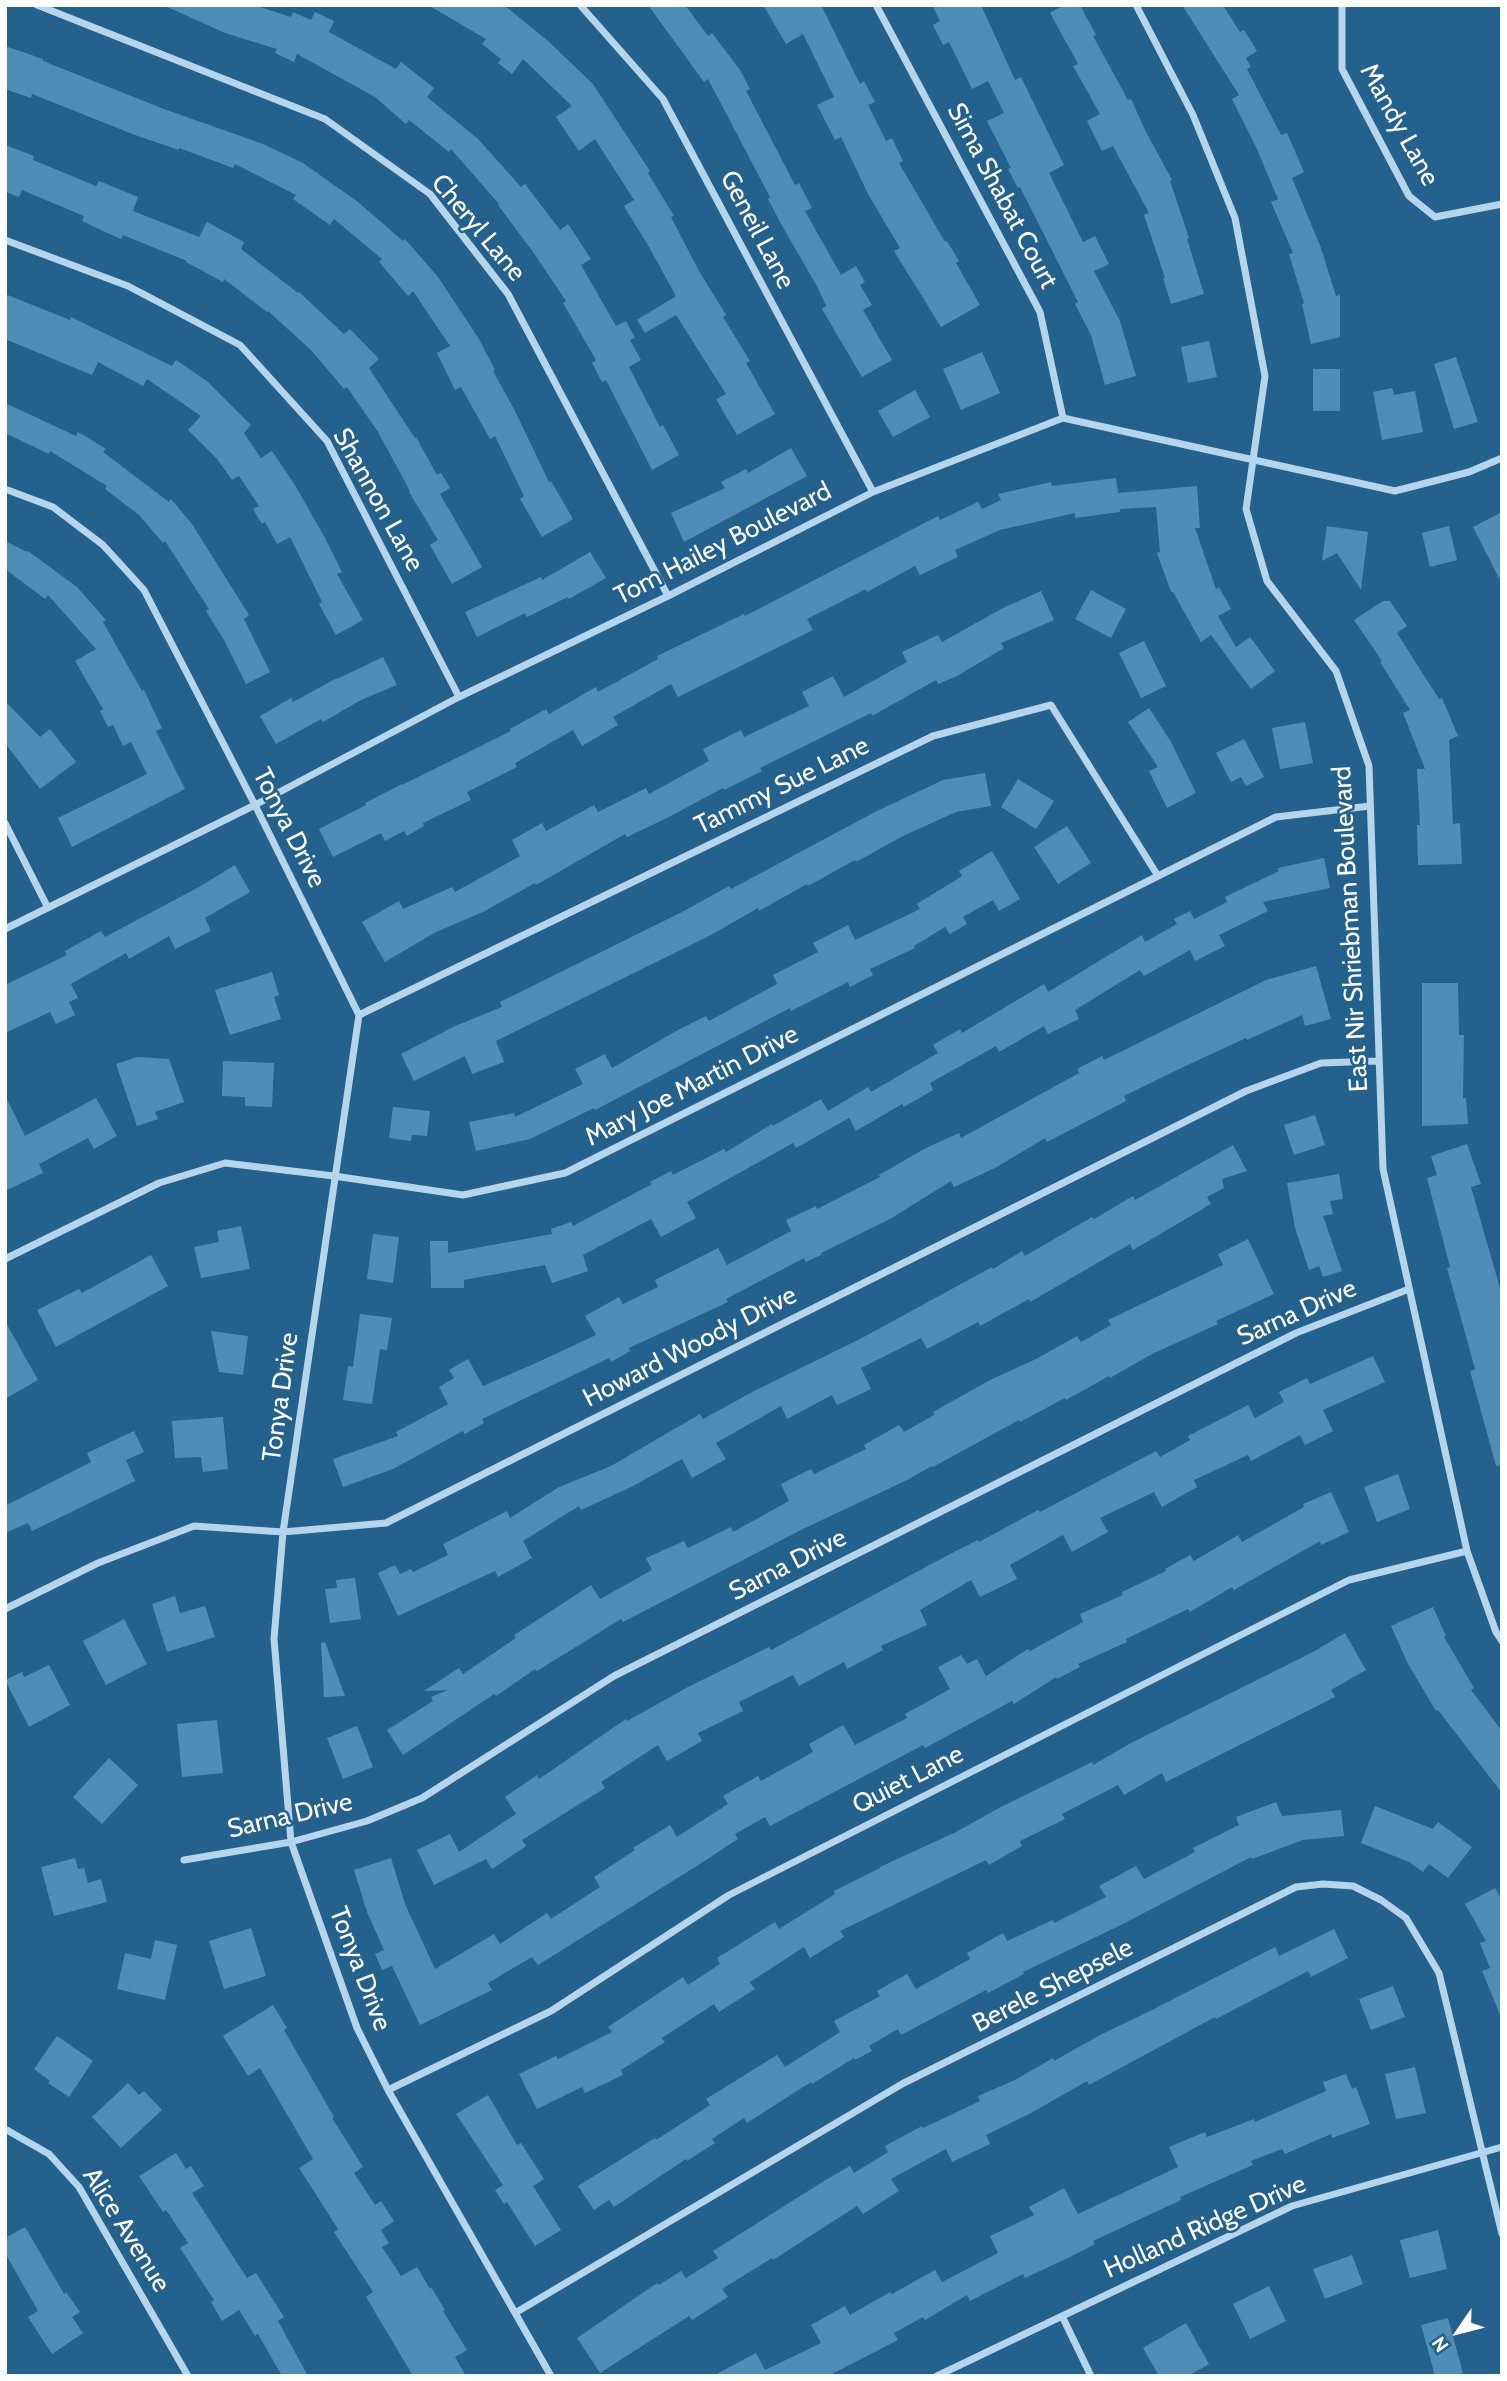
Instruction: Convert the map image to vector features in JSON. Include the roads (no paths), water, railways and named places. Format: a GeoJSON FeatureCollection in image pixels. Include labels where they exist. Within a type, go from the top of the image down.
{"type":"FeatureCollection","features":[{"type":"Feature","properties":{"kind":"street","name":"Cheryl Lane"},"geometry":{"type":"LineString","coordinates":[[37,5],[325,119],[430,194],[508,294],[668,596]]}},
{"type":"Feature","properties":{"kind":"street","name":"Geneil Lane"},"geometry":{"type":"LineString","coordinates":[[580,5],[663,99],[873,492]]}},
{"type":"Feature","properties":{"kind":"street","name":"Sima Shabat Court"},"geometry":{"type":"LineString","coordinates":[[876,5],[1040,312],[1063,418]]}},
{"type":"Feature","properties":{"kind":"street","name":"East Nir Shriebman Boulevard"},"geometry":{"type":"LineString","coordinates":[[1136,5],[1193,115],[1235,218],[1265,376],[1246,509],[1267,581],[1336,671],[1369,766],[1383,1169],[1467,1551],[1496,1632],[1502,1641]]}},
{"type":"Feature","properties":{"kind":"street","name":"Mandy Lane"},"geometry":{"type":"LineString","coordinates":[[1342,5],[1342,69],[1409,196],[1434,217],[1502,204]]}},
{"type":"Feature","properties":{"kind":"street","name":"Shannon Lane"},"geometry":{"type":"LineString","coordinates":[[5,240],[128,286],[240,345],[327,441],[459,697]]}},
{"type":"Feature","properties":{"kind":"street","name":"Tom Hailey Boulevard"},"geometry":{"type":"LineString","coordinates":[[5,929],[255,805],[459,697],[668,596],[873,492],[1063,418]]}},
{"type":"Feature","properties":{"kind":"street"},"geometry":{"type":"LineString","coordinates":[[1063,418],[1395,491],[1469,472],[1502,458]]}},
{"type":"Feature","properties":{"kind":"street","name":"Tonya Drive"},"geometry":{"type":"LineString","coordinates":[[5,489],[53,507],[103,545],[144,590],[359,1015],[283,1532],[274,1639],[291,1842],[357,2028],[388,2090],[551,2376]]}},
{"type":"Feature","properties":{"kind":"street","name":"Tammy Sue Lane"},"geometry":{"type":"LineString","coordinates":[[359,1015],[933,736],[1051,705],[1158,876]]}},
{"type":"Feature","properties":{"kind":"street","name":"Mary Joe Martin Drive"},"geometry":{"type":"LineString","coordinates":[[5,1259],[159,1183],[225,1163],[463,1195],[565,1173],[1276,817],[1370,806]]}},
{"type":"Feature","properties":{"kind":"street"},"geometry":{"type":"LineString","coordinates":[[5,823],[47,906]]}},
{"type":"Feature","properties":{"kind":"street","name":"Howard Woody Drive"},"geometry":{"type":"LineString","coordinates":[[5,1609],[98,1563],[194,1526],[283,1532],[386,1523],[1246,1091],[1321,1063],[1379,1061]]}},
{"type":"Feature","properties":{"kind":"street","name":"Sarna Drive"},"geometry":{"type":"LineString","coordinates":[[184,1860],[291,1842],[367,1821],[422,1798],[614,1676],[1296,1333],[1409,1289]]}},
{"type":"Feature","properties":{"kind":"street","name":"Quiet Lane"},"geometry":{"type":"LineString","coordinates":[[388,2090],[551,2011],[729,1895],[1349,1580],[1467,1551]]}},
{"type":"Feature","properties":{"kind":"street","name":"Berele Shepsele"},"geometry":{"type":"LineString","coordinates":[[515,2313],[902,2084],[1296,1887],[1323,1884],[1353,1886],[1381,1900],[1406,1918],[1439,1973],[1502,2234]]}},
{"type":"Feature","properties":{"kind":"street","name":"Alice Avenue"},"geometry":{"type":"LineString","coordinates":[[5,2129],[49,2154],[79,2187],[188,2376]]}},
{"type":"Feature","properties":{"kind":"street","name":"Holland Ridge Drive"},"geometry":{"type":"LineString","coordinates":[[937,2376],[1292,2206],[1502,2147]]}},
{"type":"Feature","properties":{"kind":"street"},"geometry":{"type":"LineString","coordinates":[[1062,2316],[1091,2376]]}}]}
